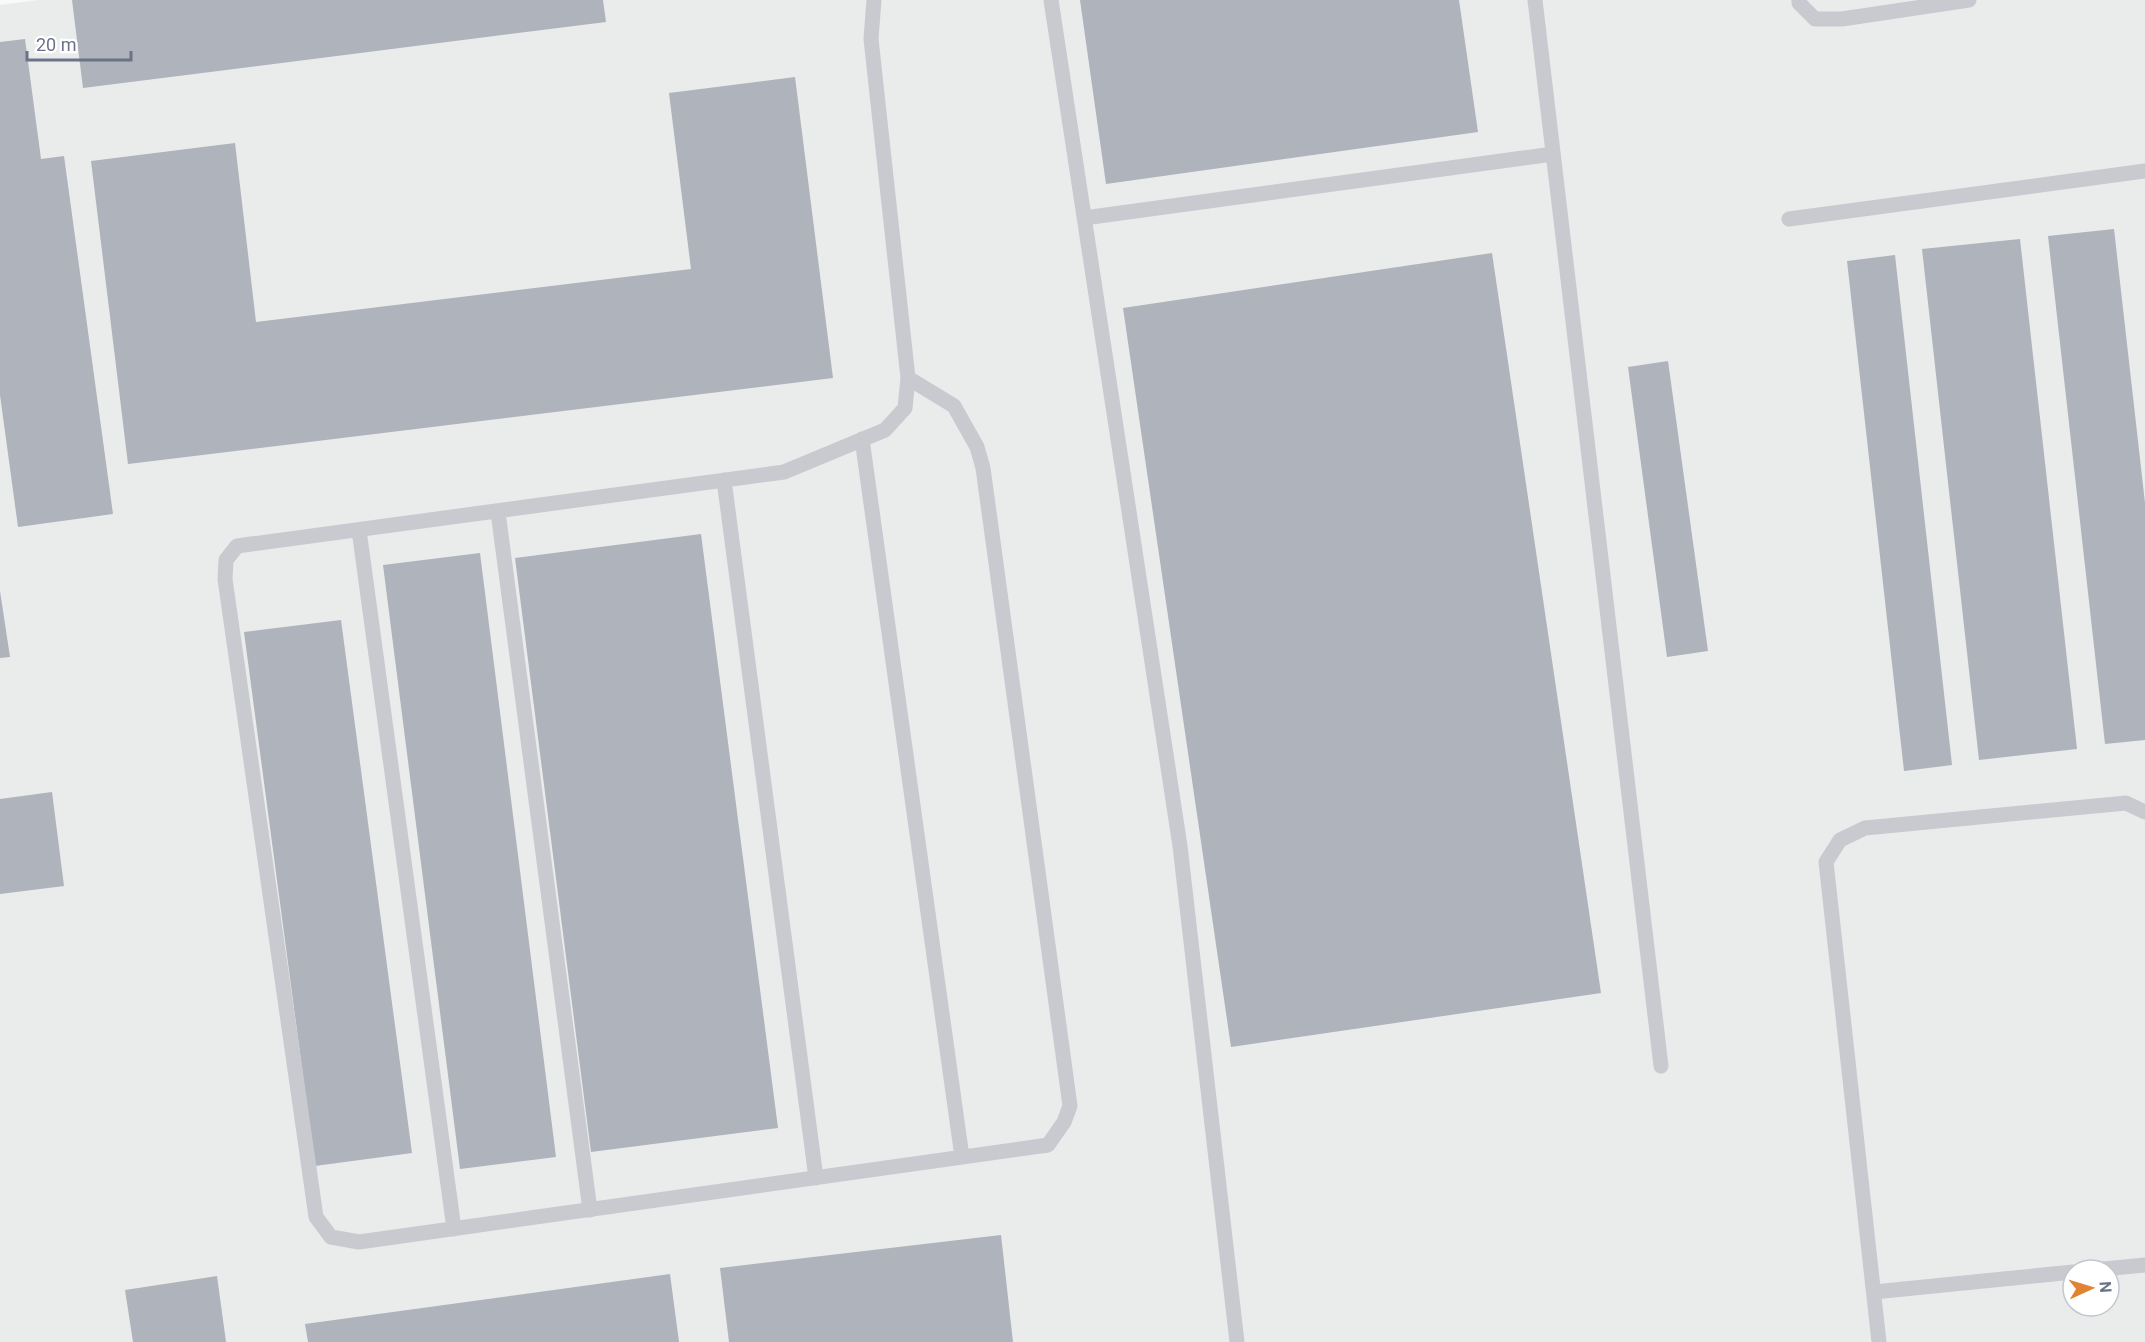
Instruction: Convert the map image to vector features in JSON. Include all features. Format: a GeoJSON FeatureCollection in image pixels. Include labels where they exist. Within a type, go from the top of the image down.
{"type":"FeatureCollection","features":[{"type":"Feature","properties":{"kind":"lane"},"geometry":{"type":"LineString","coordinates":[[873,0],[871,39],[908,378],[905,408],[885,430],[784,472],[237,546],[226,560],[225,579],[316,1217],[331,1237],[359,1242],[1048,1145],[1064,1122],[1070,1106],[983,468],[977,447],[954,406],[908,378]]}},
{"type":"Feature","properties":{"kind":"lane"},"geometry":{"type":"LineString","coordinates":[[1051,0],[1180,846],[1237,1342]]}},
{"type":"Feature","properties":{"kind":"lane"},"geometry":{"type":"LineString","coordinates":[[1535,0],[1661,1066]]}},
{"type":"Feature","properties":{"kind":"lane"},"geometry":{"type":"LineString","coordinates":[[1799,0],[1799,3],[1815,19],[1842,19],[1969,0]]}},
{"type":"Feature","properties":{"kind":"lane"},"geometry":{"type":"LineString","coordinates":[[1084,218],[1553,154]]}},
{"type":"Feature","properties":{"kind":"lane"},"geometry":{"type":"LineString","coordinates":[[1789,219],[2145,171]]}},
{"type":"Feature","properties":{"kind":"lane"},"geometry":{"type":"LineString","coordinates":[[862,439],[962,1157]]}},
{"type":"Feature","properties":{"kind":"lane"},"geometry":{"type":"LineString","coordinates":[[724,480],[816,1178]]}},
{"type":"Feature","properties":{"kind":"lane"},"geometry":{"type":"LineString","coordinates":[[498,512],[590,1210]]}},
{"type":"Feature","properties":{"kind":"lane"},"geometry":{"type":"LineString","coordinates":[[359,530],[454,1229]]}},
{"type":"Feature","properties":{"kind":"lane"},"geometry":{"type":"LineString","coordinates":[[1879,1342],[1827,862],[1840,840],[1865,828],[2126,803],[2145,812]]}},
{"type":"Feature","properties":{"kind":"lane"},"geometry":{"type":"LineString","coordinates":[[2121,1267],[2145,1265]]}},
{"type":"Feature","properties":{"kind":"lane"},"geometry":{"type":"LineString","coordinates":[[1874,1292],[2061,1273]]}},
{"type":"Feature","properties":{"kind":"shaded area"},"geometry":{"type":"Polygon","coordinates":[[[38,0],[2145,0],[2145,1342],[0,1342],[0,5],[38,0]]]}},
{"type":"Feature","properties":{"kind":"building"},"geometry":{"type":"Polygon","coordinates":[[[72,0],[603,0],[606,22],[83,88],[72,0]]]}},
{"type":"Feature","properties":{"kind":"building"},"geometry":{"type":"Polygon","coordinates":[[[1080,0],[1459,0],[1478,132],[1106,184],[1080,0]]]}},
{"type":"Feature","properties":{"kind":"building"},"geometry":{"type":"Polygon","coordinates":[[[25,39],[41,159],[64,156],[113,514],[18,527],[0,395],[0,42],[25,39]]]}},
{"type":"Feature","properties":{"kind":"building"},"geometry":{"type":"Polygon","coordinates":[[[795,77],[833,378],[128,464],[91,161],[235,143],[256,322],[691,269],[669,93],[795,77]]]}},
{"type":"Feature","properties":{"kind":"building"},"geometry":{"type":"Polygon","coordinates":[[[2114,229],[2145,503],[2145,740],[2105,744],[2048,236],[2114,229]]]}},
{"type":"Feature","properties":{"kind":"building"},"geometry":{"type":"Polygon","coordinates":[[[2020,239],[2077,749],[1979,760],[1922,249],[2020,239]]]}},
{"type":"Feature","properties":{"kind":"building"},"geometry":{"type":"Polygon","coordinates":[[[1492,253],[1601,993],[1231,1047],[1123,308],[1492,253]]]}},
{"type":"Feature","properties":{"kind":"building"},"geometry":{"type":"Polygon","coordinates":[[[1895,255],[1952,765],[1904,771],[1847,261],[1895,255]]]}},
{"type":"Feature","properties":{"kind":"building"},"geometry":{"type":"Polygon","coordinates":[[[1668,361],[1708,651],[1667,657],[1628,367],[1668,361]]]}},
{"type":"Feature","properties":{"kind":"building"},"geometry":{"type":"Polygon","coordinates":[[[701,534],[778,1128],[591,1152],[515,558],[701,534]]]}},
{"type":"Feature","properties":{"kind":"building"},"geometry":{"type":"Polygon","coordinates":[[[480,553],[556,1157],[460,1169],[383,565],[480,553]]]}},
{"type":"Feature","properties":{"kind":"building"},"geometry":{"type":"Polygon","coordinates":[[[0,591],[10,657],[0,658],[0,591]]]}},
{"type":"Feature","properties":{"kind":"building"},"geometry":{"type":"Polygon","coordinates":[[[341,620],[412,1153],[315,1166],[244,632],[341,620]]]}},
{"type":"Feature","properties":{"kind":"building"},"geometry":{"type":"Polygon","coordinates":[[[52,792],[64,886],[0,894],[0,799],[52,792]]]}},
{"type":"Feature","properties":{"kind":"building"},"geometry":{"type":"Polygon","coordinates":[[[1001,1235],[1013,1342],[729,1342],[720,1268],[1001,1235]]]}},
{"type":"Feature","properties":{"kind":"building"},"geometry":{"type":"Polygon","coordinates":[[[670,1274],[679,1342],[308,1342],[305,1324],[670,1274]]]}},
{"type":"Feature","properties":{"kind":"building"},"geometry":{"type":"Polygon","coordinates":[[[217,1276],[226,1342],[133,1342],[125,1290],[217,1276]]]}}]}
